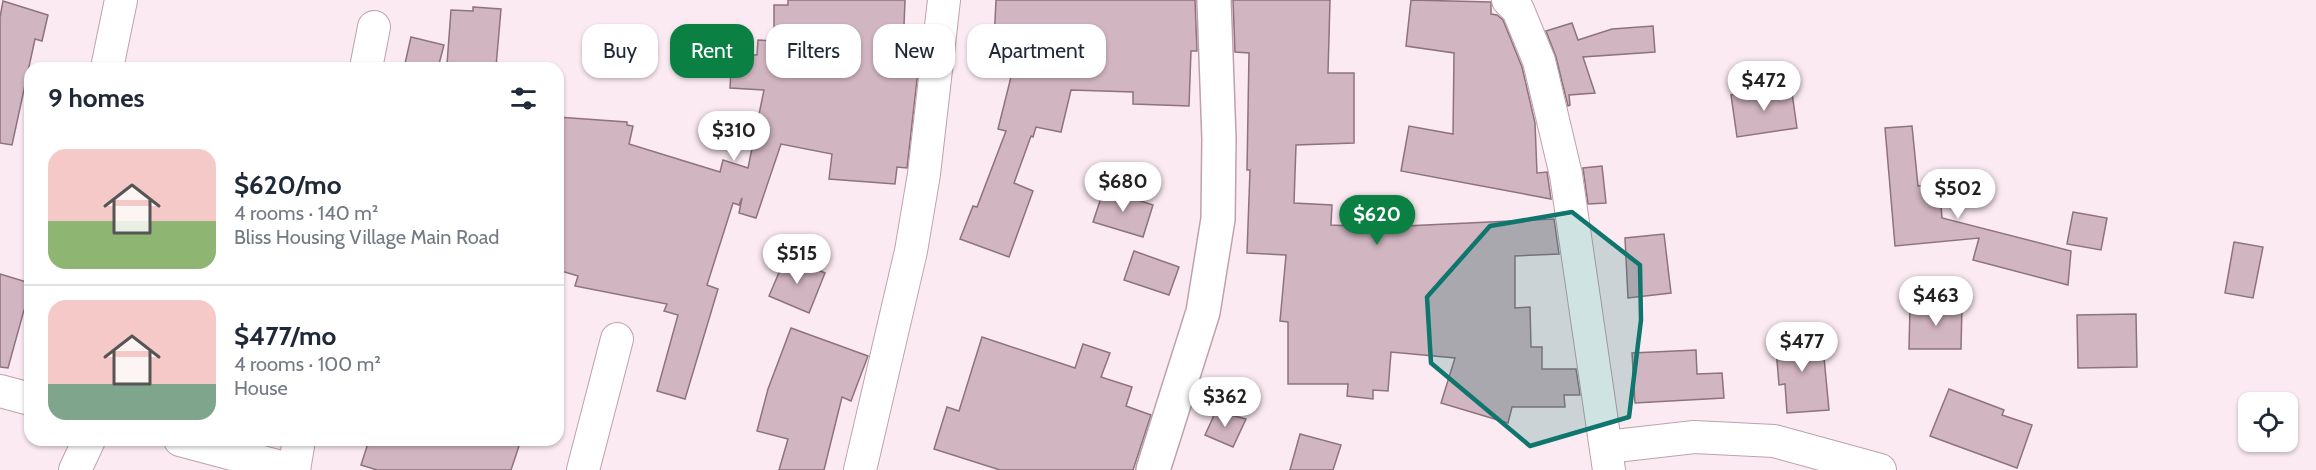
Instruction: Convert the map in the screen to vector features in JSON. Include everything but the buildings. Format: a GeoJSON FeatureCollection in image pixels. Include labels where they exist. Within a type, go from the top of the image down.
{"type":"FeatureCollection","features":[{"type":"Feature","properties":{"kind":"street"},"geometry":{"type":"LineString","coordinates":[[108,62],[122,0]]}},
{"type":"Feature","properties":{"kind":"street"},"geometry":{"type":"LineString","coordinates":[[860,470],[911,251],[924,174],[944,0]]}},
{"type":"Feature","properties":{"kind":"street"},"geometry":{"type":"LineString","coordinates":[[1153,470],[1203,312],[1218,219],[1219,140],[1214,0]]}},
{"type":"Feature","properties":{"kind":"street"},"geometry":{"type":"LineString","coordinates":[[1508,0],[1518,10],[1539,61],[1566,175],[1608,458],[1694,437],[1774,441],[1880,470]]}},
{"type":"Feature","properties":{"kind":"street"},"geometry":{"type":"LineString","coordinates":[[367,62],[374,27]]}},
{"type":"Feature","properties":{"kind":"street"},"geometry":{"type":"LineString","coordinates":[[583,470],[617,339]]}},
{"type":"Feature","properties":{"kind":"street"},"geometry":{"type":"LineString","coordinates":[[0,391],[24,397]]}},
{"type":"Feature","properties":{"kind":"street"},"geometry":{"type":"LineString","coordinates":[[75,470],[85,446]]}},
{"type":"Feature","properties":{"kind":"street"},"geometry":{"type":"LineString","coordinates":[[203,446],[293,470],[298,446]]}},
{"type":"Feature","properties":{"kind":"highlighted area"},"geometry":{"type":"Polygon","coordinates":[[[1572,212],[1640,265],[1641,320],[1629,417],[1530,446],[1431,363],[1427,297],[1490,226],[1572,212]]]}}]}
